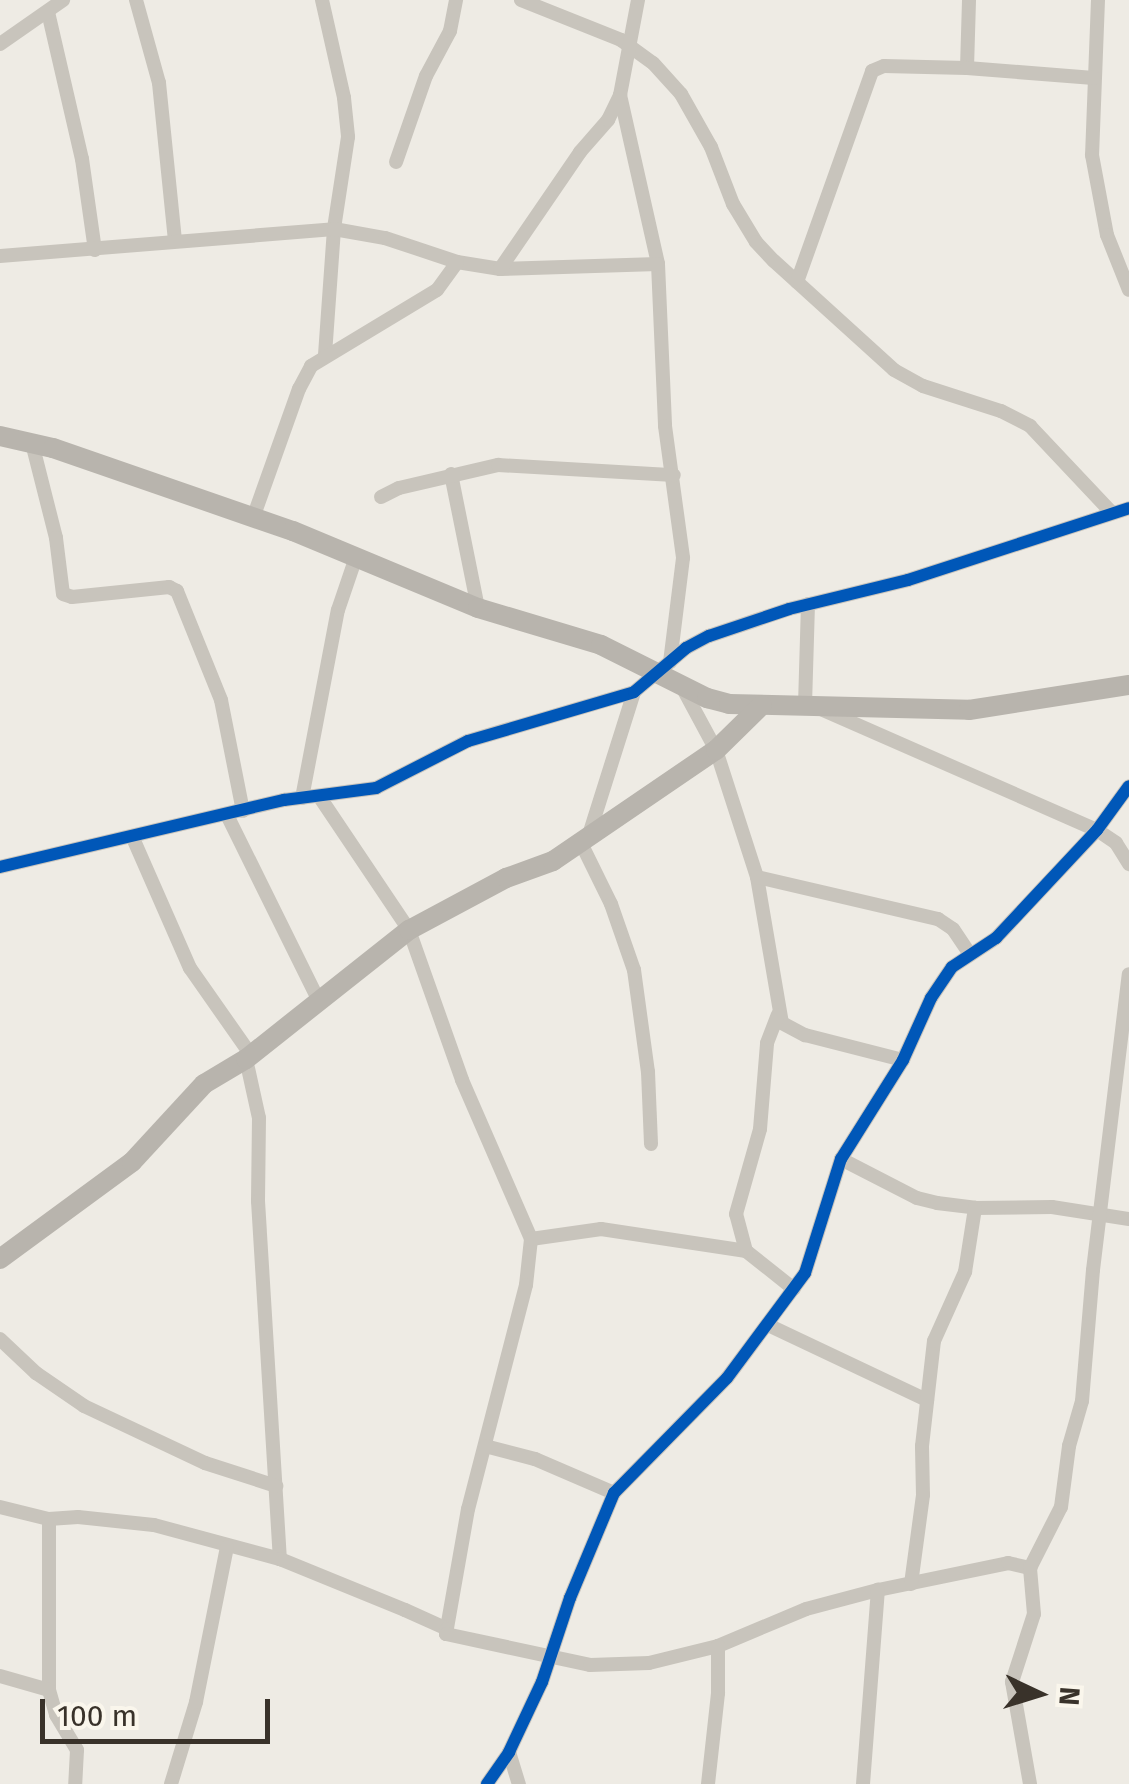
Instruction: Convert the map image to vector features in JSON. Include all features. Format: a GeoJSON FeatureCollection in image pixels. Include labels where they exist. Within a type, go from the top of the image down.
{"type":"FeatureCollection","features":[{"type":"Feature","properties":{"kind":"street"},"geometry":{"type":"LineString","coordinates":[[136,0],[160,83],[175,240]]}},
{"type":"Feature","properties":{"kind":"street"},"geometry":{"type":"LineString","coordinates":[[322,0],[344,98],[348,137],[334,229],[326,354]]}},
{"type":"Feature","properties":{"kind":"street"},"geometry":{"type":"LineString","coordinates":[[396,162],[426,76],[450,31],[456,0]]}},
{"type":"Feature","properties":{"kind":"street"},"geometry":{"type":"LineString","coordinates":[[521,0],[621,40],[653,63],[681,94],[756,242],[894,370],[922,386],[1002,411],[1030,426],[1112,512]]}},
{"type":"Feature","properties":{"kind":"street"},"geometry":{"type":"LineString","coordinates":[[500,269],[580,152],[608,120],[620,94],[638,0]]}},
{"type":"Feature","properties":{"kind":"street"},"geometry":{"type":"LineString","coordinates":[[966,68],[969,0]]}},
{"type":"Feature","properties":{"kind":"street"},"geometry":{"type":"LineString","coordinates":[[1098,0],[1092,155],[1107,234],[1129,290]]}},
{"type":"Feature","properties":{"kind":"street"},"geometry":{"type":"LineString","coordinates":[[0,44],[58,3],[95,250]]}},
{"type":"Feature","properties":{"kind":"street"},"geometry":{"type":"LineString","coordinates":[[797,282],[872,71],[884,66],[966,68],[1094,78]]}},
{"type":"Feature","properties":{"kind":"street"},"geometry":{"type":"LineString","coordinates":[[620,94],[658,264],[665,426],[683,558],[665,668]]}},
{"type":"Feature","properties":{"kind":"street"},"geometry":{"type":"LineString","coordinates":[[0,256],[334,229],[385,238],[456,262],[500,269],[658,264]]}},
{"type":"Feature","properties":{"kind":"street"},"geometry":{"type":"LineString","coordinates":[[253,518],[299,389],[311,366],[437,290],[456,262]]}},
{"type":"Feature","properties":{"kind":"street"},"geometry":{"type":"LineString","coordinates":[[0,436],[32,442],[253,518],[478,608],[665,668],[680,684],[716,750],[756,877],[772,949],[778,1016],[767,1042],[760,1128],[736,1214],[746,1251]]}},
{"type":"Feature","properties":{"kind":"street"},"geometry":{"type":"LineString","coordinates":[[32,442],[56,538],[63,594],[72,598],[169,587],[178,591],[220,700],[235,813],[320,1003]]}},
{"type":"Feature","properties":{"kind":"street"},"geometry":{"type":"LineString","coordinates":[[381,497],[451,474],[527,464],[674,475]]}},
{"type":"Feature","properties":{"kind":"street"},"geometry":{"type":"LineString","coordinates":[[451,474],[478,608]]}},
{"type":"Feature","properties":{"kind":"street"},"geometry":{"type":"LineString","coordinates":[[0,867],[302,798],[376,788],[468,742],[634,692],[708,636],[808,604],[908,580],[1129,508]]}},
{"type":"Feature","properties":{"kind":"street"},"geometry":{"type":"LineString","coordinates":[[302,798],[334,628],[356,557]]}},
{"type":"Feature","properties":{"kind":"street"},"geometry":{"type":"LineString","coordinates":[[808,604],[808,705]]}},
{"type":"Feature","properties":{"kind":"street"},"geometry":{"type":"LineString","coordinates":[[680,684],[729,704],[968,710],[1129,685]]}},
{"type":"Feature","properties":{"kind":"street"},"geometry":{"type":"LineString","coordinates":[[634,692],[585,840],[634,970],[648,1072],[651,1144]]}},
{"type":"Feature","properties":{"kind":"street"},"geometry":{"type":"LineString","coordinates":[[808,705],[1098,830],[1116,843],[1129,864]]}},
{"type":"Feature","properties":{"kind":"street"},"geometry":{"type":"LineString","coordinates":[[0,1260],[132,1162],[204,1084],[249,1057],[409,930],[585,840],[716,750],[762,706]]}},
{"type":"Feature","properties":{"kind":"street"},"geometry":{"type":"LineString","coordinates":[[487,1784],[509,1752],[551,1656],[614,1493],[728,1378],[794,1289],[814,1251],[840,1159],[903,1060],[931,998],[952,967],[969,952],[996,938],[1098,830],[1129,786]]}},
{"type":"Feature","properties":{"kind":"street"},"geometry":{"type":"LineString","coordinates":[[320,796],[409,930],[462,1080],[532,1239],[526,1285],[468,1509],[446,1634]]}},
{"type":"Feature","properties":{"kind":"street"},"geometry":{"type":"LineString","coordinates":[[132,836],[190,968],[249,1057],[260,1118],[258,1218],[280,1559]]}},
{"type":"Feature","properties":{"kind":"street"},"geometry":{"type":"LineString","coordinates":[[756,877],[938,920],[953,928],[969,952]]}},
{"type":"Feature","properties":{"kind":"street"},"geometry":{"type":"LineString","coordinates":[[1030,1784],[1012,1698],[1034,1614],[1030,1568],[1060,1507],[1069,1446],[1082,1401],[1099,1214],[1129,974]]}},
{"type":"Feature","properties":{"kind":"street"},"geometry":{"type":"LineString","coordinates":[[778,1016],[789,1029],[805,1035],[903,1060]]}},
{"type":"Feature","properties":{"kind":"street"},"geometry":{"type":"LineString","coordinates":[[840,1159],[918,1198],[975,1208],[1052,1207],[1129,1219]]}},
{"type":"Feature","properties":{"kind":"street"},"geometry":{"type":"LineString","coordinates":[[911,1584],[924,1494],[927,1400],[936,1332],[965,1272],[975,1208]]}},
{"type":"Feature","properties":{"kind":"street"},"geometry":{"type":"LineString","coordinates":[[532,1239],[601,1229],[746,1251],[794,1289]]}},
{"type":"Feature","properties":{"kind":"street"},"geometry":{"type":"LineString","coordinates":[[768,1325],[927,1400]]}},
{"type":"Feature","properties":{"kind":"street"},"geometry":{"type":"LineString","coordinates":[[0,1338],[36,1374],[84,1406],[204,1462],[276,1486]]}},
{"type":"Feature","properties":{"kind":"street"},"geometry":{"type":"LineString","coordinates":[[485,1446],[534,1459],[614,1493]]}},
{"type":"Feature","properties":{"kind":"street"},"geometry":{"type":"LineString","coordinates":[[0,1506],[49,1519],[92,1518],[154,1525],[280,1559],[405,1610],[446,1629],[446,1634]]}},
{"type":"Feature","properties":{"kind":"street"},"geometry":{"type":"LineString","coordinates":[[49,1519],[49,1690],[56,1715],[77,1750],[75,1784]]}},
{"type":"Feature","properties":{"kind":"street"},"geometry":{"type":"LineString","coordinates":[[170,1784],[196,1702],[227,1547]]}},
{"type":"Feature","properties":{"kind":"street"},"geometry":{"type":"LineString","coordinates":[[446,1634],[610,1665],[649,1662],[718,1646],[806,1609],[878,1590],[1008,1564],[1030,1568]]}},
{"type":"Feature","properties":{"kind":"street"},"geometry":{"type":"LineString","coordinates":[[863,1784],[878,1590]]}},
{"type":"Feature","properties":{"kind":"street"},"geometry":{"type":"LineString","coordinates":[[708,1784],[718,1694],[718,1646]]}},
{"type":"Feature","properties":{"kind":"street"},"geometry":{"type":"LineString","coordinates":[[0,1676],[49,1690]]}},
{"type":"Feature","properties":{"kind":"street"},"geometry":{"type":"LineString","coordinates":[[509,1752],[520,1784]]}},
{"type":"Feature","properties":{"kind":"cycle path"},"geometry":{"type":"LineString","coordinates":[[0,867],[284,800],[376,788],[468,741],[634,692],[686,648],[709,636],[789,609],[908,580],[1129,508]]}},
{"type":"Feature","properties":{"kind":"cycle path"},"geometry":{"type":"LineString","coordinates":[[487,1784],[509,1752],[542,1682],[570,1598],[614,1493],[727,1378],[805,1273],[841,1159],[903,1060],[931,998],[952,967],[996,938],[1097,830],[1129,786]]}}]}
